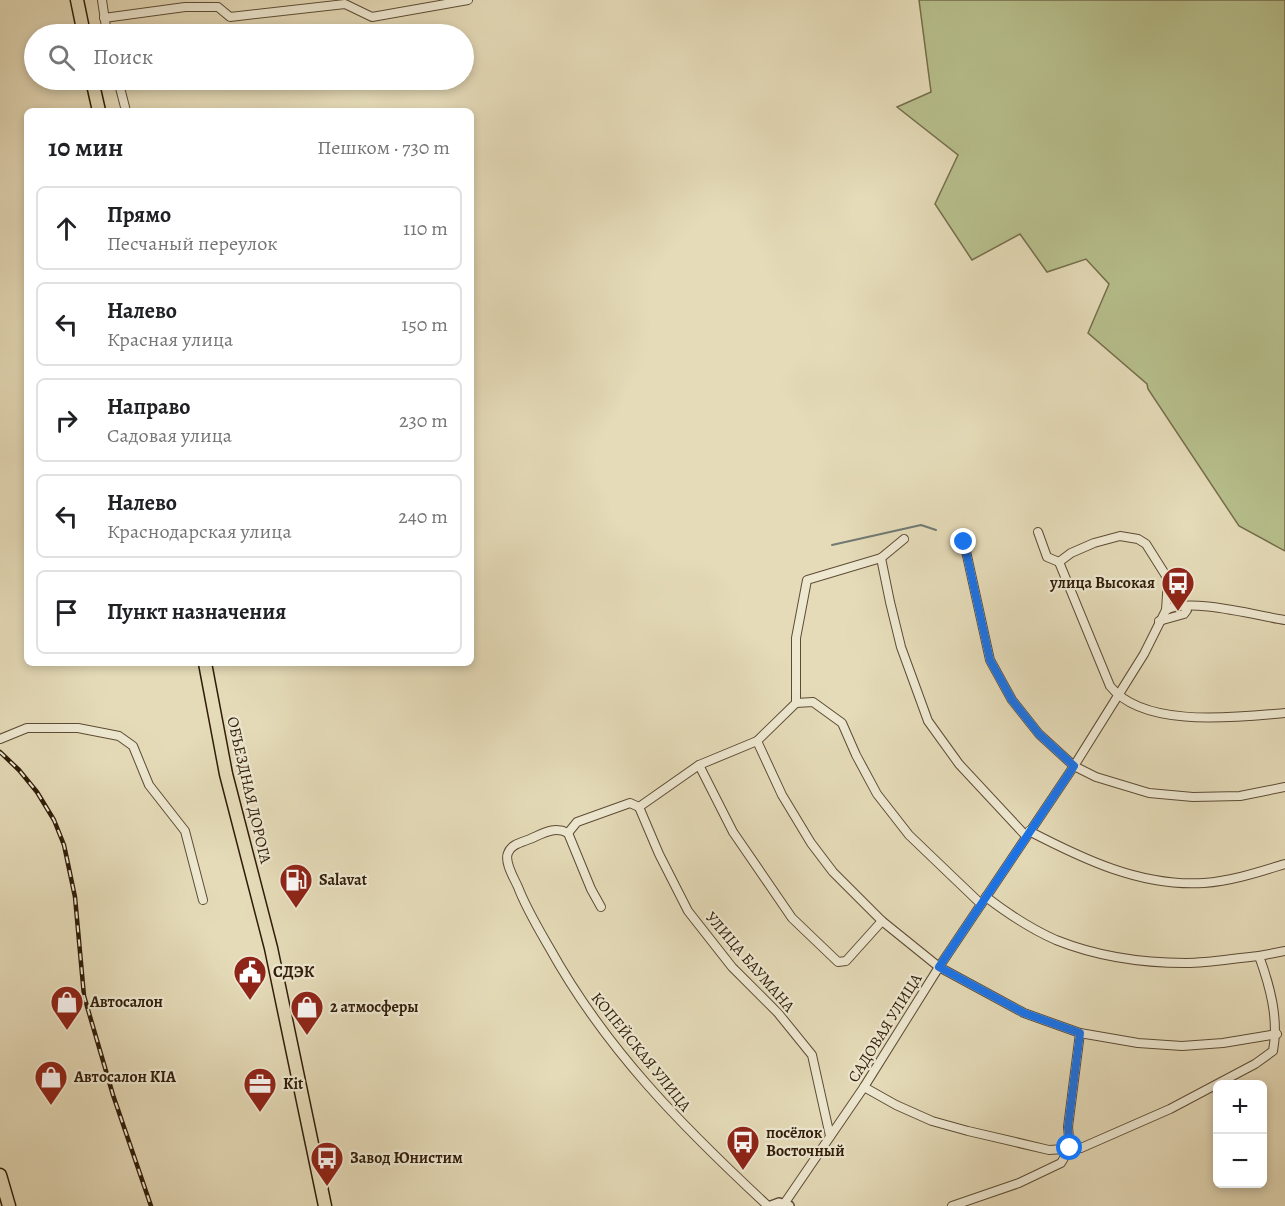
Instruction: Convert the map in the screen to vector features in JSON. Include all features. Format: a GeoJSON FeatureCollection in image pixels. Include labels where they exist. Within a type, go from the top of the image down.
{"type":"FeatureCollection","features":[{"type":"Feature","properties":{"kind":"main road"},"geometry":{"type":"LineString","coordinates":[[77,0],[82,24]]}},
{"type":"Feature","properties":{"kind":"main road"},"geometry":{"type":"LineString","coordinates":[[95,90],[98,108]]}},
{"type":"Feature","properties":{"kind":"main road","name":"ОБЪЕЗДНАЯ ДОРОГА"},"geometry":{"type":"LineString","coordinates":[[206,666],[226,774],[272,948],[324,1206]]}},
{"type":"Feature","properties":{"kind":"main road"},"geometry":{"type":"LineString","coordinates":[[0,1175],[9,1206]]}},
{"type":"Feature","properties":{"kind":"street"},"geometry":{"type":"LineString","coordinates":[[102,0],[105,24]]}},
{"type":"Feature","properties":{"kind":"street"},"geometry":{"type":"LineString","coordinates":[[104,18],[221,3],[230,17],[345,2],[372,17],[452,1],[468,0]]}},
{"type":"Feature","properties":{"kind":"street"},"geometry":{"type":"LineString","coordinates":[[121,90],[125,108]]}},
{"type":"Feature","properties":{"kind":"street"},"geometry":{"type":"LineString","coordinates":[[1038,532],[1047,557],[1059,562],[1110,686],[1117,696],[1145,708],[1181,717],[1235,717],[1285,713]]}},
{"type":"Feature","properties":{"kind":"street"},"geometry":{"type":"LineString","coordinates":[[1059,562],[1071,553],[1094,543],[1119,537],[1138,539],[1146,544],[1168,579],[1166,610],[1184,605],[1285,620]]}},
{"type":"Feature","properties":{"kind":"street"},"geometry":{"type":"LineString","coordinates":[[796,703],[796,638],[807,580],[881,558],[904,539]]}},
{"type":"Feature","properties":{"kind":"street"},"geometry":{"type":"LineString","coordinates":[[964,542],[990,660],[1012,700],[1039,734],[1074,766],[1096,777],[1149,793],[1192,797],[1240,796],[1285,787]]}},
{"type":"Feature","properties":{"kind":"street"},"geometry":{"type":"LineString","coordinates":[[881,558],[901,647],[927,721],[959,764],[1028,833],[1099,865],[1135,876],[1173,882],[1203,883],[1242,877],[1285,864]]}},
{"type":"Feature","properties":{"kind":"street"},"geometry":{"type":"LineString","coordinates":[[1159,621],[1184,614],[1186,610],[1184,605]]}},
{"type":"Feature","properties":{"kind":"street","name":"САДОВАЯ УЛИЦА"},"geometry":{"type":"LineString","coordinates":[[786,1205],[864,1087],[939,967],[1074,766],[1144,654],[1166,610]]}},
{"type":"Feature","properties":{"kind":"street"},"geometry":{"type":"LineString","coordinates":[[601,907],[591,889],[568,833],[577,822],[630,803],[639,807],[699,765],[757,741],[796,703],[813,702],[842,723],[856,755],[878,794],[909,835],[984,900],[1056,940],[1142,961],[1188,963],[1285,951]]}},
{"type":"Feature","properties":{"kind":"street"},"geometry":{"type":"LineString","coordinates":[[0,739],[27,728],[78,728],[119,736],[133,746],[149,785],[185,831],[203,900]]}},
{"type":"Feature","properties":{"kind":"street"},"geometry":{"type":"LineString","coordinates":[[757,741],[782,795],[811,843],[834,872],[882,921],[939,967],[1024,1013],[1080,1033],[1138,1043],[1182,1046],[1222,1043],[1277,1034]]}},
{"type":"Feature","properties":{"kind":"street"},"geometry":{"type":"LineString","coordinates":[[699,765],[733,832],[778,899],[792,918],[831,957],[838,962],[846,961],[882,921]]}},
{"type":"Feature","properties":{"kind":"street","name":"УЛИЦА БАУМАНА"},"geometry":{"type":"LineString","coordinates":[[639,807],[687,910],[732,967],[778,1014],[812,1055],[830,1136]]}},
{"type":"Feature","properties":{"kind":"street","name":"КОПЕЙСКАЯ УЛИЦА"},"geometry":{"type":"LineString","coordinates":[[568,833],[559,829],[550,830],[513,846],[507,853],[523,900],[582,1003],[614,1046],[665,1106],[706,1148],[770,1206]]}},
{"type":"Feature","properties":{"kind":"street"},"geometry":{"type":"LineString","coordinates":[[864,1087],[932,1121],[1049,1150],[1081,1148],[1170,1109],[1255,1064],[1273,1051],[1277,1034],[1269,981],[1259,956]]}},
{"type":"Feature","properties":{"kind":"street"},"geometry":{"type":"LineString","coordinates":[[952,1206],[1019,1183],[1061,1163],[1070,1148],[1068,1127],[1080,1033]]}},
{"type":"Feature","properties":{"kind":"street"},"geometry":{"type":"LineString","coordinates":[[770,1206],[786,1205]]}},
{"type":"Feature","properties":{"kind":"green space"},"geometry":{"type":"Polygon","coordinates":[[[919,0],[1285,0],[1285,551],[1239,526],[1148,389],[1147,384],[1088,333],[1109,284],[1086,259],[1047,272],[1020,234],[972,260],[935,204],[958,155],[897,107],[931,92],[919,0]]]}},
{"type":"Feature","properties":{"kind":"waterway"},"geometry":{"type":"LineString","coordinates":[[832,545],[921,525],[936,530]]}},
{"type":"Feature","properties":{"kind":"railway"},"geometry":{"type":"LineString","coordinates":[[0,752],[37,792],[54,820],[64,845],[75,897],[84,996],[113,1095],[151,1206]]}},
{"type":"Feature","properties":{"kind":"place","name":"улица Высокая"},"geometry":{"type":"Point","coordinates":[1178,612]}},
{"type":"Feature","properties":{"kind":"place","name":"Salavat"},"geometry":{"type":"Point","coordinates":[296,909]}},
{"type":"Feature","properties":{"kind":"place","name":"СДЭК"},"geometry":{"type":"Point","coordinates":[250,1001]}},
{"type":"Feature","properties":{"kind":"place","name":"Автосалон"},"geometry":{"type":"Point","coordinates":[67,1031]}},
{"type":"Feature","properties":{"kind":"place","name":"2 атмосферы"},"geometry":{"type":"Point","coordinates":[307,1036]}},
{"type":"Feature","properties":{"kind":"place","name":"Автосалон KIA"},"geometry":{"type":"Point","coordinates":[51,1106]}},
{"type":"Feature","properties":{"kind":"place","name":"Kit"},"geometry":{"type":"Point","coordinates":[260,1113]}},
{"type":"Feature","properties":{"kind":"place","name":"посёлок Восточный"},"geometry":{"type":"Point","coordinates":[743,1171]}},
{"type":"Feature","properties":{"kind":"place","name":"Завод Юнистим"},"geometry":{"type":"Point","coordinates":[327,1187]}},
{"type":"Feature","properties":{"kind":"route"},"geometry":{"type":"LineString","coordinates":[[964,542],[990,660],[1012,700],[1039,734],[1074,766],[939,967],[1024,1013],[1080,1033],[1068,1127],[1070,1148]]}}]}
